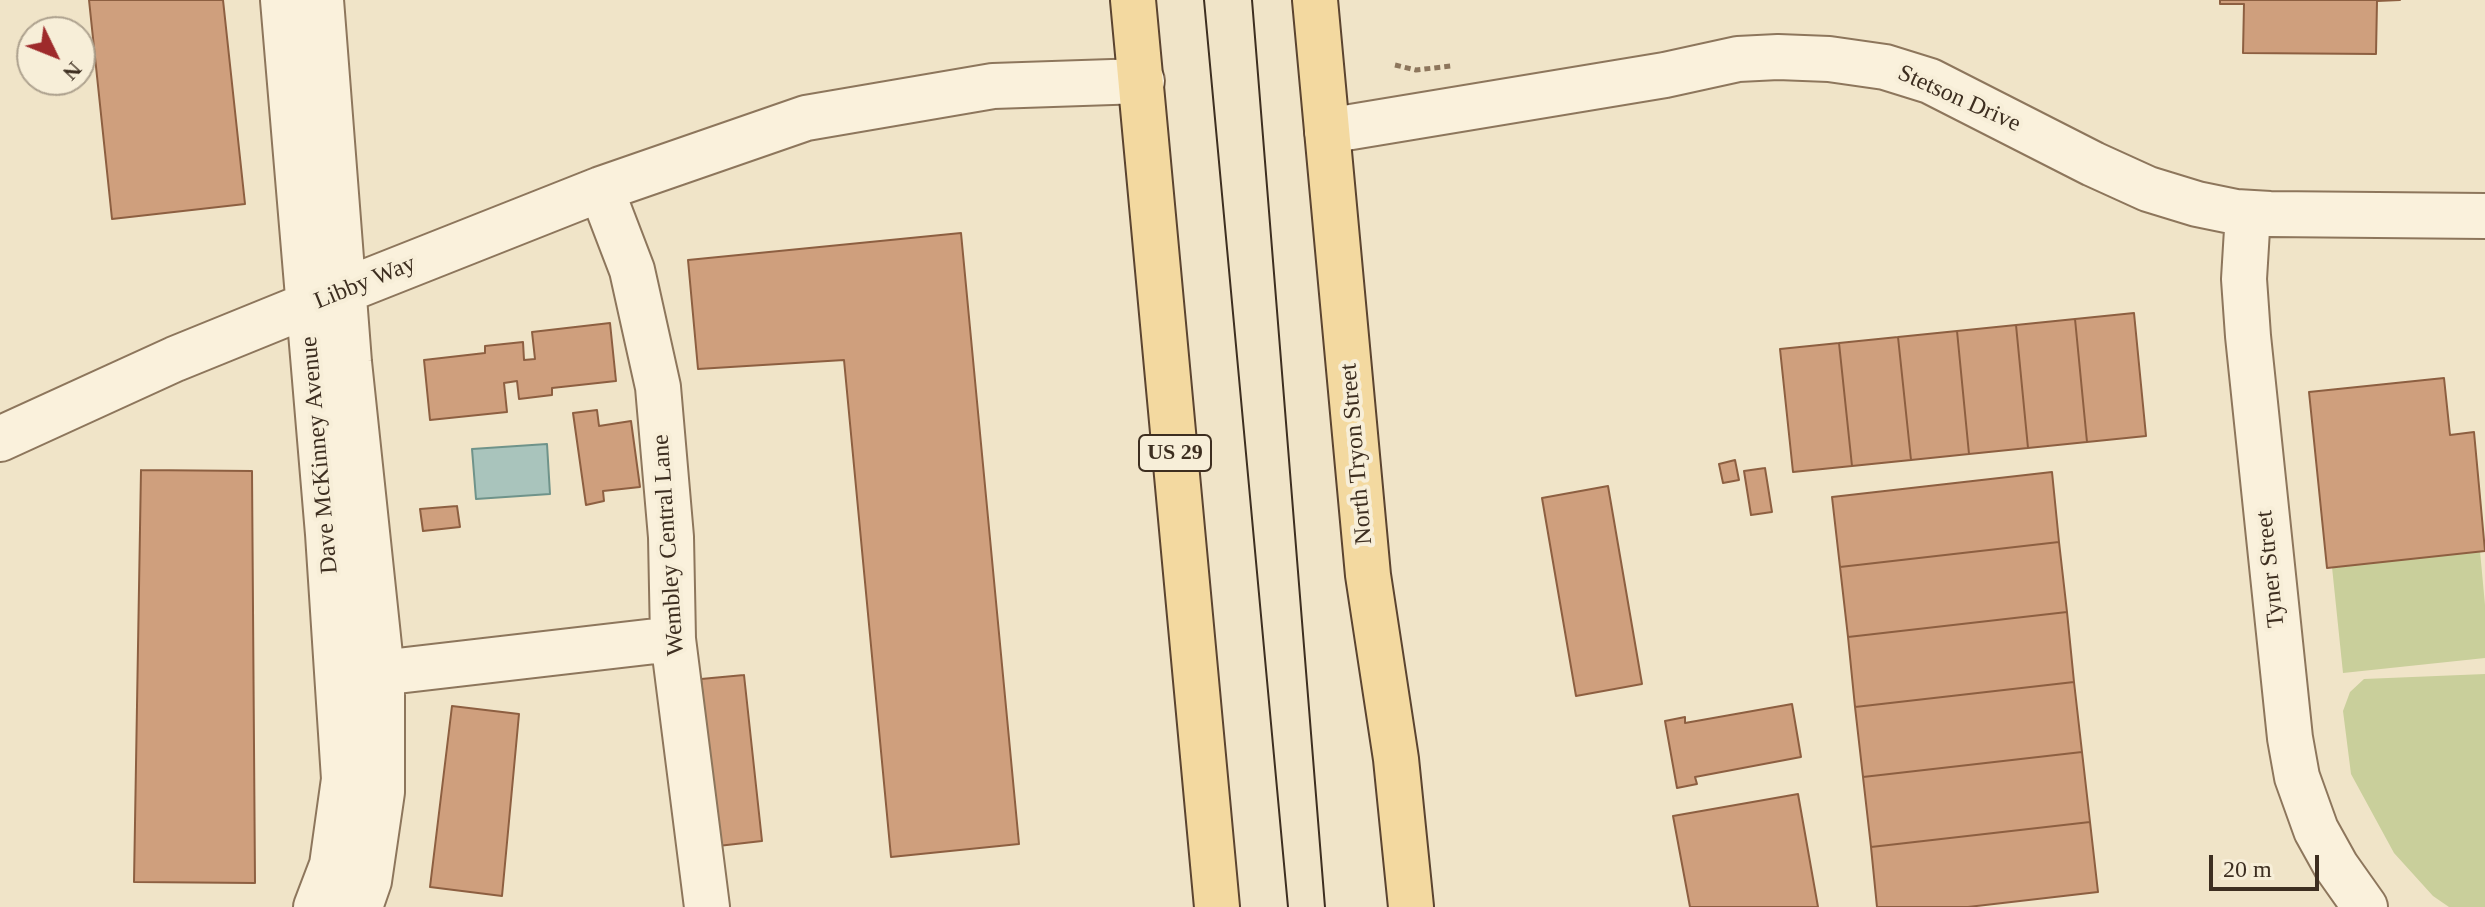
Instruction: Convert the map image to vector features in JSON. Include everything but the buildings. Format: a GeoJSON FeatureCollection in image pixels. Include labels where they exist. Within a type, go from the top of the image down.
{"type":"FeatureCollection","features":[{"type":"Feature","properties":{"kind":"main road","name":"US 29"},"geometry":{"type":"LineString","coordinates":[[1133,0],[1217,907]]}},
{"type":"Feature","properties":{"kind":"main road","name":"North Tryon Street"},"geometry":{"type":"LineString","coordinates":[[1315,0],[1368,575],[1396,759],[1411,907]]}},
{"type":"Feature","properties":{"kind":"street","name":"Dave McKinney Avenue"},"geometry":{"type":"LineString","coordinates":[[283,0],[382,674],[382,792],[369,881],[360,907]]}},
{"type":"Feature","properties":{"kind":"street","name":"Dave McKinney Avenue"},"geometry":{"type":"LineString","coordinates":[[316,907],[332,865],[344,779],[328,534],[321,0]]}},
{"type":"Feature","properties":{"kind":"street","name":"Stetson Drive"},"geometry":{"type":"LineString","coordinates":[[1327,131],[1665,75],[1738,59],[1829,59],[1885,67],[1930,81],[2093,164],[2148,189],[2197,204],[2248,213],[2485,216]]}},
{"type":"Feature","properties":{"kind":"street","name":"Libby Way"},"geometry":{"type":"LineString","coordinates":[[0,439],[175,359],[326,298],[601,189],[806,118],[993,86],[1142,81]]}},
{"type":"Feature","properties":{"kind":"street","name":"Wembley Central Lane"},"geometry":{"type":"LineString","coordinates":[[601,189],[632,270],[658,387],[671,537],[673,639],[707,907]]}},
{"type":"Feature","properties":{"kind":"street","name":"Tyner Street"},"geometry":{"type":"LineString","coordinates":[[2248,213],[2244,279],[2248,336],[2290,738],[2297,777],[2316,830],[2336,866],[2365,907]]}},
{"type":"Feature","properties":{"kind":"street"},"geometry":{"type":"LineString","coordinates":[[336,677],[673,639]]}},
{"type":"Feature","properties":{"kind":"path"},"geometry":{"type":"LineString","coordinates":[[1395,65],[1416,70],[1451,66]]}},
{"type":"Feature","properties":{"kind":"green space"},"geometry":{"type":"Polygon","coordinates":[[[2480,551],[2485,605],[2485,658],[2343,673],[2332,567],[2480,551]]]}},
{"type":"Feature","properties":{"kind":"green space"},"geometry":{"type":"Polygon","coordinates":[[[2485,674],[2485,907],[2449,907],[2433,896],[2394,853],[2351,774],[2343,711],[2350,692],[2364,679],[2485,674]]]}},
{"type":"Feature","properties":{"kind":"water"},"geometry":{"type":"Polygon","coordinates":[[[547,444],[550,494],[476,499],[472,449],[547,444]]]}},
{"type":"Feature","properties":{"kind":"tram line"},"geometry":{"type":"LineString","coordinates":[[1204,0],[1288,907]]}},
{"type":"Feature","properties":{"kind":"tram line"},"geometry":{"type":"LineString","coordinates":[[1252,0],[1325,907]]}}]}
